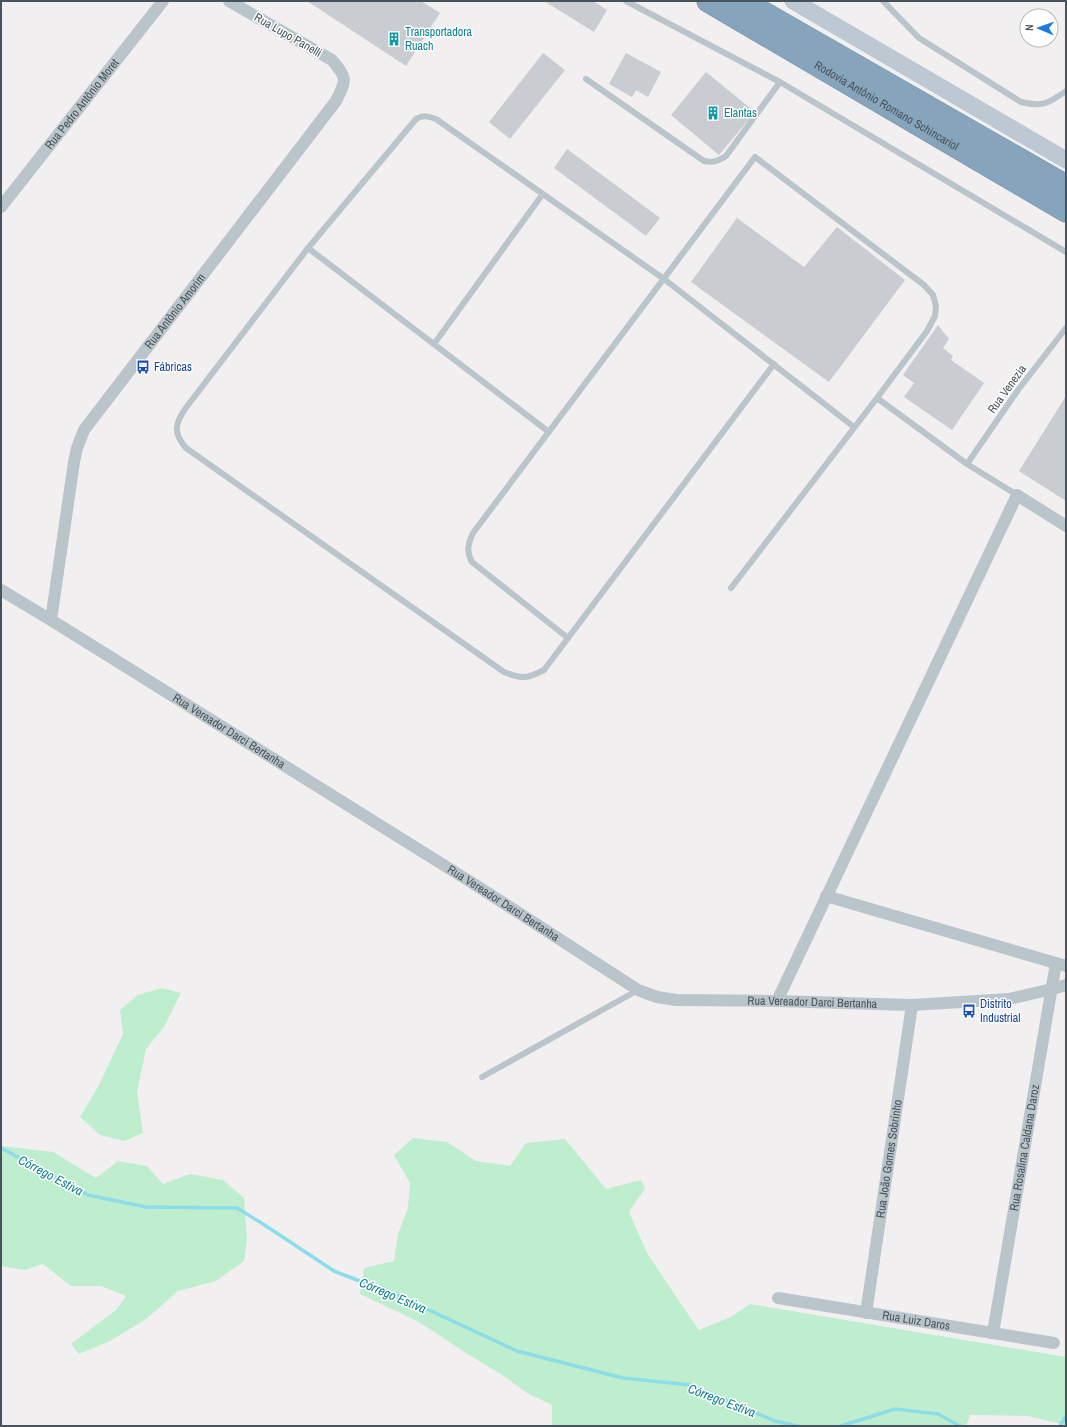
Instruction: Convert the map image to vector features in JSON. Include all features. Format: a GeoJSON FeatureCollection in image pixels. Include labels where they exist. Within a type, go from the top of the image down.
{"type":"FeatureCollection","features":[{"type":"Feature","properties":{"kind":"highway","name":"Rodovia Antônio Romano Schincariol"},"geometry":{"type":"LineString","coordinates":[[708,1],[1066,210]]}},
{"type":"Feature","properties":{"kind":"highway","name":"Rodovia Antônio Romano Schincariol"},"geometry":{"type":"LineString","coordinates":[[743,1],[1066,186]]}},
{"type":"Feature","properties":{"kind":"street","name":"Rua Pedro Antônio Moret"},"geometry":{"type":"LineString","coordinates":[[1,207],[163,1]]}},
{"type":"Feature","properties":{"kind":"street","name":"Rua Lupo Panelli"},"geometry":{"type":"LineString","coordinates":[[229,1],[332,60],[343,73]]}},
{"type":"Feature","properties":{"kind":"street"},"geometry":{"type":"LineString","coordinates":[[793,1],[1066,160]]}},
{"type":"Feature","properties":{"kind":"street","name":"Rua Antônio Amorim"},"geometry":{"type":"LineString","coordinates":[[51,620],[74,462],[77,448],[84,430],[336,100],[344,85],[343,73]]}},
{"type":"Feature","properties":{"kind":"street"},"geometry":{"type":"LineString","coordinates":[[777,1001],[1017,495],[1066,526]]}},
{"type":"Feature","properties":{"kind":"street","name":"Rua Vereador Darci Bertanha"},"geometry":{"type":"LineString","coordinates":[[1,590],[474,884],[638,990],[657,998],[676,1000],[912,1005],[1009,999],[1066,985]]}},
{"type":"Feature","properties":{"kind":"street"},"geometry":{"type":"LineString","coordinates":[[826,896],[1061,964]]}},
{"type":"Feature","properties":{"kind":"street","name":"Rua Rosalina Caldana Daroz"},"geometry":{"type":"LineString","coordinates":[[993,1333],[1052,989],[1061,964]]}},
{"type":"Feature","properties":{"kind":"street","name":"Rua João Gomes Sobrinho"},"geometry":{"type":"LineString","coordinates":[[866,1313],[912,1005]]}},
{"type":"Feature","properties":{"kind":"street","name":"Rua Luiz Daros"},"geometry":{"type":"LineString","coordinates":[[778,1298],[1054,1343]]}},
{"type":"Feature","properties":{"kind":"lane"},"geometry":{"type":"LineString","coordinates":[[626,1],[780,82],[1066,252]]}},
{"type":"Feature","properties":{"kind":"lane"},"geometry":{"type":"LineString","coordinates":[[883,1],[919,38],[1021,102],[1043,105],[1066,91]]}},
{"type":"Feature","properties":{"kind":"lane"},"geometry":{"type":"LineString","coordinates":[[586,79],[704,162],[711,163],[718,162],[726,156],[780,82]]}},
{"type":"Feature","properties":{"kind":"lane"},"geometry":{"type":"LineString","coordinates":[[774,364],[544,670],[531,677],[516,677],[504,672],[186,448],[180,441],[176,430],[179,418],[308,248],[416,119],[421,116],[428,116],[436,119],[664,280],[774,364],[854,427]]}},
{"type":"Feature","properties":{"kind":"lane"},"geometry":{"type":"LineString","coordinates":[[568,638],[472,562],[469,556],[468,544],[473,533],[755,158],[924,285],[933,295],[936,306],[935,316],[927,331],[731,588]]}},
{"type":"Feature","properties":{"kind":"lane"},"geometry":{"type":"LineString","coordinates":[[434,344],[542,195]]}},
{"type":"Feature","properties":{"kind":"lane"},"geometry":{"type":"LineString","coordinates":[[308,248],[549,432]]}},
{"type":"Feature","properties":{"kind":"lane","name":"Rua Venezia"},"geometry":{"type":"LineString","coordinates":[[967,464],[1018,390],[1066,328]]}},
{"type":"Feature","properties":{"kind":"lane"},"geometry":{"type":"LineString","coordinates":[[877,398],[967,464],[1017,495]]}},
{"type":"Feature","properties":{"kind":"lane"},"geometry":{"type":"LineString","coordinates":[[482,1077],[638,990]]}},
{"type":"Feature","properties":{"kind":"green space"},"geometry":{"type":"Polygon","coordinates":[[[162,988],[181,993],[164,1027],[146,1049],[137,1092],[143,1133],[124,1141],[100,1135],[80,1117],[98,1087],[123,1034],[120,1010],[138,995],[162,988]]]}},
{"type":"Feature","properties":{"kind":"green space"},"geometry":{"type":"Polygon","coordinates":[[[413,1138],[447,1142],[476,1161],[510,1166],[526,1143],[565,1139],[606,1189],[641,1180],[645,1188],[629,1212],[647,1253],[699,1330],[731,1317],[750,1304],[1066,1357],[1066,1425],[1028,1416],[970,1415],[966,1426],[552,1426],[552,1405],[527,1393],[504,1376],[419,1322],[360,1294],[364,1268],[394,1261],[398,1234],[408,1208],[410,1183],[394,1155],[413,1138]]]}},
{"type":"Feature","properties":{"kind":"green space"},"geometry":{"type":"Polygon","coordinates":[[[1,1146],[53,1152],[96,1178],[118,1161],[147,1166],[163,1184],[190,1174],[223,1180],[244,1198],[247,1240],[244,1261],[216,1281],[178,1291],[146,1319],[110,1341],[79,1354],[71,1344],[116,1310],[126,1296],[101,1286],[71,1286],[43,1264],[24,1270],[1,1266],[1,1146]]]}},
{"type":"Feature","properties":{"kind":"building","name":"Transportadora Ruach"},"geometry":{"type":"Polygon","coordinates":[[[307,1],[421,1],[440,13],[406,66],[307,1]]]}},
{"type":"Feature","properties":{"kind":"building"},"geometry":{"type":"Polygon","coordinates":[[[544,1],[593,1],[607,10],[594,32],[544,1]]]}},
{"type":"Feature","properties":{"kind":"building"},"geometry":{"type":"Polygon","coordinates":[[[543,53],[565,70],[510,139],[489,122],[543,53]]]}},
{"type":"Feature","properties":{"kind":"building"},"geometry":{"type":"Polygon","coordinates":[[[626,53],[661,72],[648,97],[636,90],[632,97],[609,84],[626,53]]]}},
{"type":"Feature","properties":{"kind":"building","name":"Elantas"},"geometry":{"type":"Polygon","coordinates":[[[706,72],[755,112],[719,155],[671,115],[706,72]]]}},
{"type":"Feature","properties":{"kind":"building"},"geometry":{"type":"Polygon","coordinates":[[[567,149],[660,218],[646,236],[554,168],[567,149]]]}},
{"type":"Feature","properties":{"kind":"building"},"geometry":{"type":"Polygon","coordinates":[[[737,218],[804,267],[837,227],[905,280],[829,382],[691,282],[737,218]]]}},
{"type":"Feature","properties":{"kind":"building"},"geometry":{"type":"Polygon","coordinates":[[[938,325],[949,339],[943,348],[953,356],[951,360],[984,383],[952,430],[904,397],[914,383],[903,375],[938,325]]]}},
{"type":"Feature","properties":{"kind":"building"},"geometry":{"type":"Polygon","coordinates":[[[1066,396],[1066,501],[1019,471],[1066,396]]]}},
{"type":"Feature","properties":{"kind":"waterway","name":"Córrego Estiva"},"geometry":{"type":"LineString","coordinates":[[1,1148],[88,1195],[146,1207],[237,1208],[334,1271],[401,1297],[517,1351],[623,1378],[691,1385],[775,1421],[798,1426]]}},
{"type":"Feature","properties":{"kind":"waterway","name":"Córrego Estiva"},"geometry":{"type":"LineString","coordinates":[[841,1426],[895,1409],[938,1414],[960,1426]]}},
{"type":"Feature","properties":{"kind":"waterway","name":"Córrego Estiva"},"geometry":{"type":"LineString","coordinates":[[1060,1426],[1066,1416]]}},
{"type":"Feature","properties":{"kind":"place","name":"Transportadora Ruach"},"geometry":{"type":"Point","coordinates":[394,39]}},
{"type":"Feature","properties":{"kind":"place","name":"Elantas"},"geometry":{"type":"Point","coordinates":[713,113]}},
{"type":"Feature","properties":{"kind":"place","name":"Fábricas"},"geometry":{"type":"Point","coordinates":[143,367]}},
{"type":"Feature","properties":{"kind":"place","name":"Distrito Industrial"},"geometry":{"type":"Point","coordinates":[969,1011]}}]}
